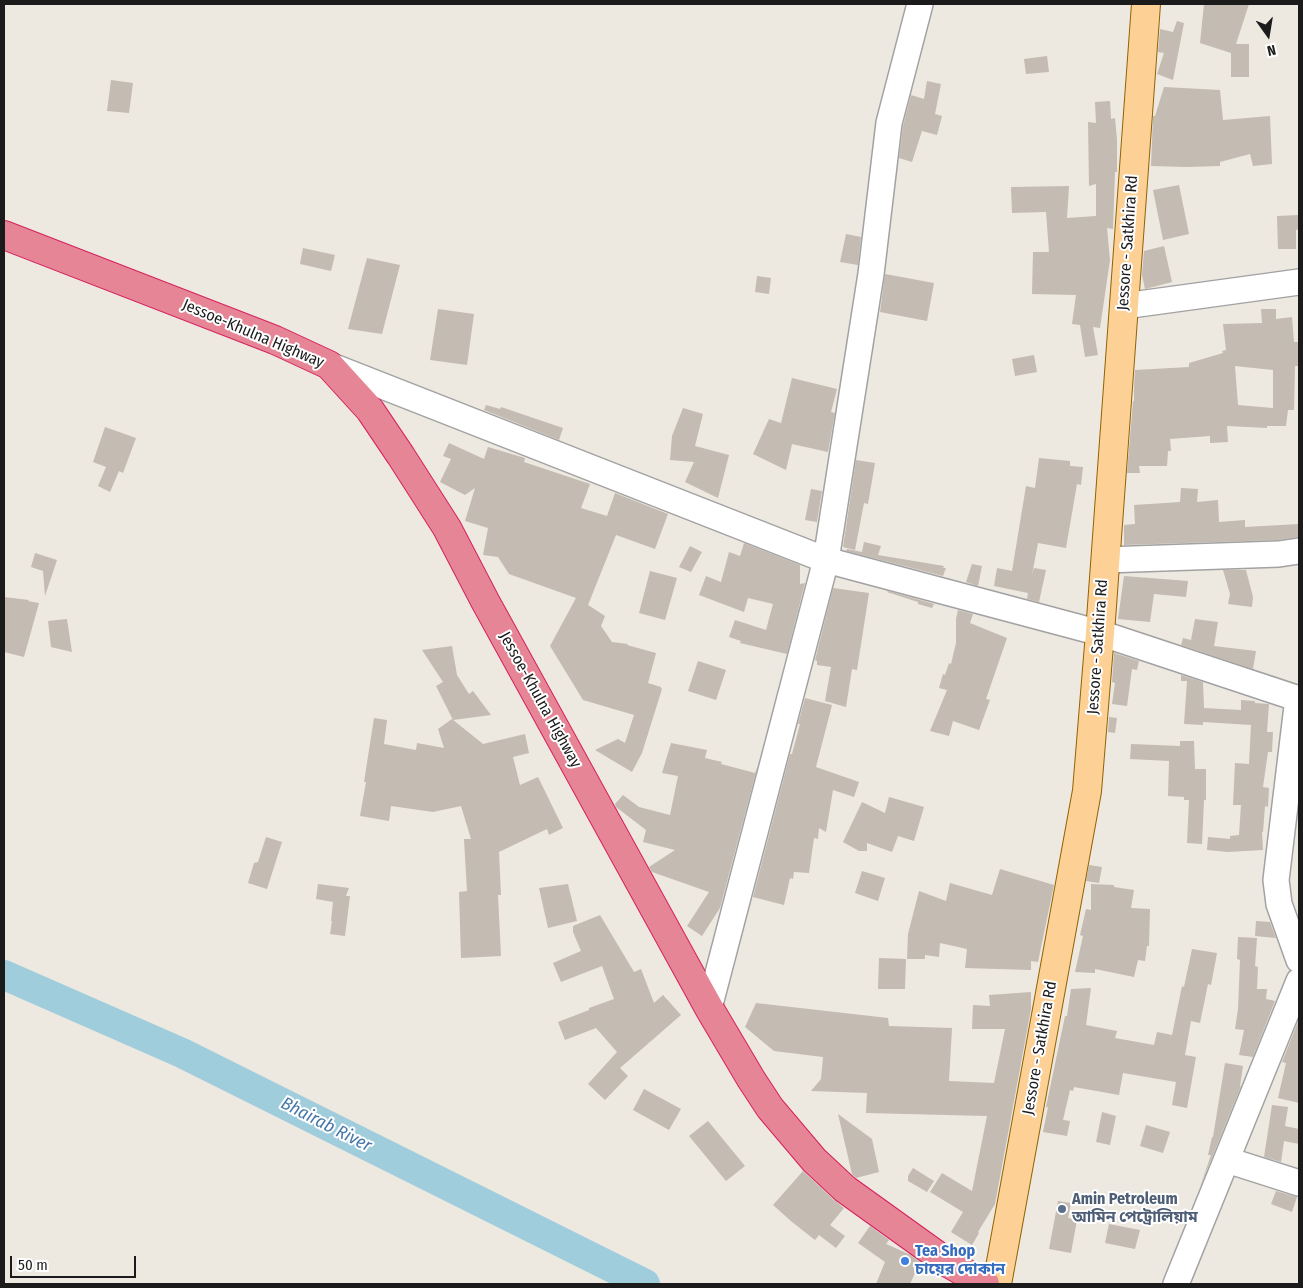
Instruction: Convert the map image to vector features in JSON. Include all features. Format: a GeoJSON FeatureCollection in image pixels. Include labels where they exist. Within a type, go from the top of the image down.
{"type":"FeatureCollection","features":[{"type":"Feature","properties":{"kind":"highway","name":"Jessoe-Khulna Highway"},"geometry":{"type":"LineString","coordinates":[[4,235],[274,340],[329,365],[370,410],[447,528],[709,1008],[750,1079],[765,1101],[814,1160],[845,1189],[948,1263],[985,1284]]}},
{"type":"Feature","properties":{"kind":"main road","name":"Jessore - Satkhira Rd"},"geometry":{"type":"LineString","coordinates":[[997,1284],[1087,791],[1146,4]]}},
{"type":"Feature","properties":{"kind":"street"},"geometry":{"type":"LineString","coordinates":[[709,1008],[826,560],[871,274],[889,123],[920,4]]}},
{"type":"Feature","properties":{"kind":"street"},"geometry":{"type":"LineString","coordinates":[[1124,306],[1299,282]]}},
{"type":"Feature","properties":{"kind":"street"},"geometry":{"type":"LineString","coordinates":[[329,365],[826,560],[1100,634],[1299,698],[1276,880],[1279,904],[1299,960]]}},
{"type":"Feature","properties":{"kind":"street"},"geometry":{"type":"LineString","coordinates":[[1104,560],[1279,554],[1299,551]]}},
{"type":"Feature","properties":{"kind":"street"},"geometry":{"type":"LineString","coordinates":[[1176,1284],[1299,981]]}},
{"type":"Feature","properties":{"kind":"street"},"geometry":{"type":"LineString","coordinates":[[1227,1160],[1299,1182]]}},
{"type":"Feature","properties":{"kind":"building"},"geometry":{"type":"Polygon","coordinates":[[[1204,4],[1249,4],[1236,44],[1249,44],[1249,77],[1231,77],[1231,53],[1200,43],[1204,4]]]}},
{"type":"Feature","properties":{"kind":"building"},"geometry":{"type":"Polygon","coordinates":[[[1177,21],[1184,23],[1173,80],[1157,74],[1164,53],[1158,52],[1160,29],[1173,32],[1177,21]]]}},
{"type":"Feature","properties":{"kind":"building"},"geometry":{"type":"Polygon","coordinates":[[[1047,56],[1049,72],[1026,74],[1024,59],[1047,56]]]}},
{"type":"Feature","properties":{"kind":"building"},"geometry":{"type":"Polygon","coordinates":[[[111,80],[133,83],[129,113],[107,111],[111,80]]]}},
{"type":"Feature","properties":{"kind":"building"},"geometry":{"type":"Polygon","coordinates":[[[927,81],[941,84],[935,114],[942,116],[937,135],[922,131],[912,162],[899,158],[903,126],[911,95],[924,99],[927,81]]]}},
{"type":"Feature","properties":{"kind":"building"},"geometry":{"type":"Polygon","coordinates":[[[1164,87],[1220,90],[1223,120],[1270,116],[1272,164],[1253,166],[1250,154],[1220,162],[1220,166],[1151,166],[1153,116],[1155,116],[1164,87]]]}},
{"type":"Feature","properties":{"kind":"building"},"geometry":{"type":"Polygon","coordinates":[[[1110,101],[1111,119],[1115,118],[1117,172],[1115,172],[1113,229],[1107,228],[1110,260],[1100,328],[1093,327],[1098,355],[1085,357],[1080,325],[1072,324],[1076,295],[1032,294],[1033,252],[1049,252],[1046,212],[1012,213],[1011,187],[1069,186],[1067,218],[1096,216],[1096,184],[1089,186],[1088,122],[1096,123],[1095,102],[1110,101]]]}},
{"type":"Feature","properties":{"kind":"building"},"geometry":{"type":"Polygon","coordinates":[[[1179,185],[1189,234],[1163,240],[1153,190],[1179,185]]]}},
{"type":"Feature","properties":{"kind":"building"},"geometry":{"type":"Polygon","coordinates":[[[1299,215],[1299,229],[1296,230],[1296,249],[1278,249],[1277,216],[1299,215]]]}},
{"type":"Feature","properties":{"kind":"building"},"geometry":{"type":"Polygon","coordinates":[[[846,234],[861,237],[858,265],[840,262],[846,234]]]}},
{"type":"Feature","properties":{"kind":"building"},"geometry":{"type":"Polygon","coordinates":[[[1164,246],[1172,282],[1145,289],[1142,275],[1144,251],[1164,246]]]}},
{"type":"Feature","properties":{"kind":"building"},"geometry":{"type":"Polygon","coordinates":[[[303,248],[335,255],[331,271],[300,264],[303,248]]]}},
{"type":"Feature","properties":{"kind":"building"},"geometry":{"type":"Polygon","coordinates":[[[367,258],[400,265],[382,334],[348,329],[367,258]]]}},
{"type":"Feature","properties":{"kind":"building"},"geometry":{"type":"Polygon","coordinates":[[[885,274],[934,283],[927,321],[880,312],[885,274]]]}},
{"type":"Feature","properties":{"kind":"building"},"geometry":{"type":"Polygon","coordinates":[[[757,276],[771,278],[769,294],[755,292],[757,276]]]}},
{"type":"Feature","properties":{"kind":"building"},"geometry":{"type":"Polygon","coordinates":[[[438,309],[474,314],[467,365],[430,360],[438,309]]]}},
{"type":"Feature","properties":{"kind":"building"},"geometry":{"type":"Polygon","coordinates":[[[1261,309],[1276,309],[1276,319],[1292,317],[1294,342],[1299,342],[1299,366],[1295,366],[1294,410],[1288,410],[1286,426],[1267,426],[1267,428],[1227,426],[1228,442],[1210,443],[1210,436],[1170,439],[1171,451],[1168,451],[1167,466],[1139,466],[1140,473],[1127,473],[1135,370],[1189,367],[1189,363],[1223,353],[1222,351],[1226,350],[1223,324],[1262,323],[1261,309]],[[1235,366],[1238,405],[1273,408],[1273,370],[1235,366]]]}},
{"type":"Feature","properties":{"kind":"building"},"geometry":{"type":"Polygon","coordinates":[[[1034,355],[1037,372],[1015,376],[1012,359],[1034,355]]]}},
{"type":"Feature","properties":{"kind":"building"},"geometry":{"type":"Polygon","coordinates":[[[792,378],[837,389],[831,412],[835,413],[828,452],[792,444],[786,470],[753,454],[769,419],[781,423],[792,378]]]}},
{"type":"Feature","properties":{"kind":"building"},"geometry":{"type":"Polygon","coordinates":[[[486,405],[500,409],[501,407],[563,428],[559,440],[484,410],[486,405]]]}},
{"type":"Feature","properties":{"kind":"building"},"geometry":{"type":"Polygon","coordinates":[[[683,408],[703,414],[695,446],[729,455],[718,498],[685,482],[694,462],[670,460],[672,436],[683,408]]]}},
{"type":"Feature","properties":{"kind":"building"},"geometry":{"type":"Polygon","coordinates":[[[105,427],[136,438],[123,473],[119,471],[110,492],[98,486],[106,467],[93,462],[105,427]]]}},
{"type":"Feature","properties":{"kind":"building"},"geometry":{"type":"Polygon","coordinates":[[[449,443],[484,459],[488,447],[525,458],[524,462],[590,484],[581,508],[607,516],[615,493],[668,514],[655,549],[616,535],[588,605],[605,616],[601,626],[612,642],[628,644],[656,653],[648,683],[662,689],[642,753],[632,772],[595,750],[618,739],[625,743],[634,715],[583,700],[550,646],[576,598],[509,574],[498,557],[483,555],[488,528],[465,521],[475,488],[465,495],[440,482],[451,459],[443,456],[449,443]]]}},
{"type":"Feature","properties":{"kind":"building"},"geometry":{"type":"Polygon","coordinates":[[[1039,458],[1070,461],[1070,466],[1083,467],[1081,485],[1077,484],[1066,548],[1038,543],[1032,575],[1034,568],[1046,570],[1039,602],[1027,599],[1028,593],[994,586],[997,568],[1012,571],[1026,486],[1035,488],[1039,458]]]}},
{"type":"Feature","properties":{"kind":"building"},"geometry":{"type":"Polygon","coordinates":[[[856,460],[875,463],[868,504],[864,503],[855,550],[843,547],[856,460]]]}},
{"type":"Feature","properties":{"kind":"building"},"geometry":{"type":"Polygon","coordinates":[[[1181,488],[1198,489],[1197,502],[1218,500],[1219,522],[1245,520],[1245,527],[1299,524],[1299,537],[1278,540],[1124,545],[1124,525],[1135,524],[1134,505],[1180,502],[1181,488]]]}},
{"type":"Feature","properties":{"kind":"building"},"geometry":{"type":"Polygon","coordinates":[[[811,489],[822,491],[817,522],[805,520],[811,489]]]}},
{"type":"Feature","properties":{"kind":"building"},"geometry":{"type":"Polygon","coordinates":[[[864,542],[881,546],[878,555],[944,566],[943,568],[946,568],[943,576],[846,551],[847,549],[862,552],[864,542]]]}},
{"type":"Feature","properties":{"kind":"building"},"geometry":{"type":"Polygon","coordinates":[[[744,543],[800,565],[800,584],[805,583],[787,654],[740,643],[741,641],[729,637],[735,620],[766,630],[773,604],[748,598],[744,612],[699,595],[706,576],[721,582],[729,552],[740,556],[744,543]]]}},
{"type":"Feature","properties":{"kind":"building"},"geometry":{"type":"Polygon","coordinates":[[[690,546],[702,552],[691,572],[679,567],[690,546]]]}},
{"type":"Feature","properties":{"kind":"building"},"geometry":{"type":"Polygon","coordinates":[[[35,553],[57,560],[45,596],[43,571],[31,567],[35,553]]]}},
{"type":"Feature","properties":{"kind":"building"},"geometry":{"type":"Polygon","coordinates":[[[972,564],[982,566],[978,586],[966,582],[972,564]]]}},
{"type":"Feature","properties":{"kind":"building"},"geometry":{"type":"Polygon","coordinates":[[[1223,570],[1246,570],[1253,597],[1252,607],[1228,604],[1230,594],[1223,570]]]}},
{"type":"Feature","properties":{"kind":"building"},"geometry":{"type":"Polygon","coordinates":[[[650,571],[677,578],[665,620],[639,613],[650,571]]]}},
{"type":"Feature","properties":{"kind":"building"},"geometry":{"type":"Polygon","coordinates":[[[1124,576],[1188,581],[1186,597],[1154,594],[1150,622],[1118,619],[1124,576]]]}},
{"type":"Feature","properties":{"kind":"building"},"geometry":{"type":"Polygon","coordinates":[[[833,588],[869,593],[857,670],[852,669],[846,707],[825,701],[831,667],[817,665],[815,660],[833,588]]]}},
{"type":"Feature","properties":{"kind":"building"},"geometry":{"type":"Polygon","coordinates":[[[888,591],[934,604],[932,608],[888,591]]]}},
{"type":"Feature","properties":{"kind":"building"},"geometry":{"type":"Polygon","coordinates":[[[4,597],[39,603],[24,657],[4,652],[4,597]]]}},
{"type":"Feature","properties":{"kind":"building"},"geometry":{"type":"Polygon","coordinates":[[[958,610],[973,614],[970,623],[1007,638],[986,699],[990,700],[979,730],[953,721],[949,736],[930,731],[947,690],[939,688],[943,674],[945,675],[949,663],[951,664],[956,643],[958,610]]]}},
{"type":"Feature","properties":{"kind":"building"},"geometry":{"type":"Polygon","coordinates":[[[67,619],[72,652],[51,647],[48,621],[67,619]]]}},
{"type":"Feature","properties":{"kind":"building"},"geometry":{"type":"Polygon","coordinates":[[[1195,619],[1218,622],[1214,646],[1256,651],[1253,669],[1181,645],[1183,638],[1191,640],[1195,619]]]}},
{"type":"Feature","properties":{"kind":"building"},"geometry":{"type":"Polygon","coordinates":[[[452,646],[457,675],[469,694],[473,691],[491,715],[453,720],[436,686],[443,682],[422,650],[452,646]]]}},
{"type":"Feature","properties":{"kind":"building"},"geometry":{"type":"Polygon","coordinates":[[[1114,653],[1139,661],[1137,670],[1132,669],[1127,706],[1112,704],[1115,683],[1112,682],[1114,653]]]}},
{"type":"Feature","properties":{"kind":"building"},"geometry":{"type":"Polygon","coordinates":[[[698,661],[726,670],[716,700],[688,691],[698,661]]]}},
{"type":"Feature","properties":{"kind":"building"},"geometry":{"type":"Polygon","coordinates":[[[1181,675],[1203,682],[1204,708],[1241,710],[1241,700],[1269,704],[1267,732],[1273,732],[1272,752],[1268,752],[1263,787],[1269,788],[1268,807],[1265,806],[1262,832],[1263,850],[1228,852],[1207,850],[1208,837],[1230,839],[1230,836],[1239,835],[1241,805],[1233,805],[1235,763],[1249,764],[1251,725],[1203,722],[1203,725],[1184,724],[1187,681],[1181,681],[1181,675]]]}},
{"type":"Feature","properties":{"kind":"building"},"geometry":{"type":"Polygon","coordinates":[[[805,698],[832,705],[816,767],[859,782],[854,797],[833,790],[826,832],[819,828],[818,839],[814,838],[809,873],[794,872],[793,879],[790,878],[784,905],[753,897],[790,754],[792,754],[800,724],[798,724],[805,698]]]}},
{"type":"Feature","properties":{"kind":"building"},"geometry":{"type":"Polygon","coordinates":[[[1109,717],[1117,718],[1115,733],[1108,732],[1109,717]]]}},
{"type":"Feature","properties":{"kind":"building"},"geometry":{"type":"Polygon","coordinates":[[[374,718],[387,720],[384,744],[416,750],[417,743],[444,748],[438,729],[452,719],[483,744],[525,734],[529,753],[513,757],[520,785],[538,777],[563,828],[549,835],[547,829],[499,852],[501,895],[498,895],[501,956],[461,958],[459,892],[467,891],[464,839],[471,839],[461,806],[433,812],[391,806],[389,821],[360,816],[374,718]]]}},
{"type":"Feature","properties":{"kind":"building"},"geometry":{"type":"Polygon","coordinates":[[[1180,741],[1194,741],[1195,769],[1206,769],[1206,800],[1204,800],[1202,844],[1187,843],[1189,800],[1184,800],[1184,797],[1168,796],[1169,761],[1130,759],[1131,744],[1180,746],[1180,741]]]}},
{"type":"Feature","properties":{"kind":"building"},"geometry":{"type":"Polygon","coordinates":[[[671,743],[707,750],[705,758],[755,773],[758,765],[720,908],[702,936],[687,926],[709,892],[652,872],[649,867],[675,850],[643,842],[646,830],[616,807],[615,804],[623,795],[639,807],[670,815],[678,776],[662,773],[671,743]]]}},
{"type":"Feature","properties":{"kind":"building"},"geometry":{"type":"Polygon","coordinates":[[[889,797],[924,807],[914,841],[898,836],[892,852],[867,843],[867,851],[859,851],[843,842],[862,802],[885,813],[889,797]]]}},
{"type":"Feature","properties":{"kind":"building"},"geometry":{"type":"Polygon","coordinates":[[[266,837],[282,842],[267,889],[248,883],[254,863],[258,862],[266,837]]]}},
{"type":"Feature","properties":{"kind":"building"},"geometry":{"type":"Polygon","coordinates":[[[1089,865],[1102,867],[1099,883],[1086,881],[1089,865]]]}},
{"type":"Feature","properties":{"kind":"building"},"geometry":{"type":"Polygon","coordinates":[[[1000,869],[1054,885],[1038,962],[1031,961],[1031,970],[965,968],[967,949],[940,943],[939,957],[925,955],[925,959],[907,959],[908,934],[919,891],[946,901],[950,883],[992,895],[1000,869]]]}},
{"type":"Feature","properties":{"kind":"building"},"geometry":{"type":"Polygon","coordinates":[[[862,871],[885,878],[878,901],[855,893],[862,871]]]}},
{"type":"Feature","properties":{"kind":"building"},"geometry":{"type":"Polygon","coordinates":[[[318,884],[349,888],[346,896],[350,896],[345,936],[330,934],[333,902],[316,899],[318,884]]]}},
{"type":"Feature","properties":{"kind":"building"},"geometry":{"type":"Polygon","coordinates":[[[568,884],[577,921],[548,928],[539,888],[568,884]]]}},
{"type":"Feature","properties":{"kind":"building"},"geometry":{"type":"Polygon","coordinates":[[[1091,884],[1114,885],[1114,887],[1134,890],[1131,908],[1150,909],[1149,946],[1147,946],[1145,961],[1138,960],[1134,977],[1095,969],[1095,973],[1075,972],[1083,936],[1080,935],[1086,909],[1091,910],[1091,884]]]}},
{"type":"Feature","properties":{"kind":"building"},"geometry":{"type":"Polygon","coordinates":[[[600,915],[634,972],[641,969],[654,1003],[663,995],[681,1015],[620,1068],[628,1076],[605,1100],[588,1084],[617,1052],[596,1028],[565,1040],[558,1022],[614,999],[602,966],[561,982],[553,963],[581,951],[573,932],[573,926],[600,915]]]}},
{"type":"Feature","properties":{"kind":"building"},"geometry":{"type":"Polygon","coordinates":[[[1256,921],[1270,922],[1276,938],[1255,936],[1256,921]]]}},
{"type":"Feature","properties":{"kind":"building"},"geometry":{"type":"Polygon","coordinates":[[[1238,937],[1257,938],[1255,966],[1258,967],[1257,989],[1267,989],[1266,999],[1275,1001],[1253,1057],[1239,1055],[1244,1030],[1235,1029],[1238,1009],[1240,960],[1237,959],[1238,937]]]}},
{"type":"Feature","properties":{"kind":"building"},"geometry":{"type":"Polygon","coordinates":[[[1192,949],[1217,953],[1211,985],[1208,984],[1200,1023],[1191,1021],[1185,1055],[1196,1057],[1187,1108],[1172,1105],[1176,1082],[1123,1073],[1119,1095],[1074,1087],[1073,1091],[1070,1090],[1063,1120],[1070,1121],[1067,1136],[1043,1132],[1048,1107],[1046,1107],[1065,1016],[1067,1016],[1071,989],[1091,988],[1086,1025],[1117,1031],[1115,1038],[1154,1045],[1157,1032],[1172,1035],[1192,949]]]}},
{"type":"Feature","properties":{"kind":"building"},"geometry":{"type":"Polygon","coordinates":[[[879,958],[906,959],[905,989],[878,989],[879,958]]]}},
{"type":"Feature","properties":{"kind":"building"},"geometry":{"type":"Polygon","coordinates":[[[1031,992],[1031,1009],[995,1204],[972,1245],[951,1232],[963,1212],[930,1192],[942,1173],[972,1191],[987,1116],[866,1113],[867,1093],[811,1091],[821,1079],[823,1057],[774,1051],[745,1027],[756,1003],[888,1018],[889,1026],[952,1028],[949,1081],[994,1083],[1005,1029],[972,1029],[973,1005],[990,1006],[989,995],[1031,992]]]}},
{"type":"Feature","properties":{"kind":"building"},"geometry":{"type":"Polygon","coordinates":[[[1299,1019],[1299,1103],[1278,1098],[1286,1063],[1282,1062],[1299,1019]]]}},
{"type":"Feature","properties":{"kind":"building"},"geometry":{"type":"Polygon","coordinates":[[[1225,1063],[1243,1066],[1241,1086],[1200,1187],[1211,1155],[1208,1155],[1213,1137],[1225,1063]]]}},
{"type":"Feature","properties":{"kind":"building"},"geometry":{"type":"Polygon","coordinates":[[[644,1089],[681,1109],[669,1130],[633,1110],[644,1089]]]}},
{"type":"Feature","properties":{"kind":"building"},"geometry":{"type":"Polygon","coordinates":[[[1272,1105],[1288,1107],[1285,1126],[1299,1129],[1299,1144],[1284,1141],[1281,1162],[1264,1157],[1272,1105]]]}},
{"type":"Feature","properties":{"kind":"building"},"geometry":{"type":"Polygon","coordinates":[[[1102,1112],[1116,1116],[1110,1145],[1096,1142],[1102,1112]]]}},
{"type":"Feature","properties":{"kind":"building"},"geometry":{"type":"Polygon","coordinates":[[[838,1114],[872,1139],[879,1172],[856,1178],[852,1174],[838,1114]]]}},
{"type":"Feature","properties":{"kind":"building"},"geometry":{"type":"Polygon","coordinates":[[[708,1121],[745,1166],[726,1181],[689,1136],[708,1121]]]}},
{"type":"Feature","properties":{"kind":"building"},"geometry":{"type":"Polygon","coordinates":[[[1146,1125],[1170,1132],[1163,1153],[1140,1146],[1146,1125]]]}},
{"type":"Feature","properties":{"kind":"building"},"geometry":{"type":"Polygon","coordinates":[[[913,1168],[934,1181],[927,1192],[908,1181],[908,1176],[913,1168]]]}},
{"type":"Feature","properties":{"kind":"building"},"geometry":{"type":"Polygon","coordinates":[[[803,1171],[844,1208],[830,1225],[845,1236],[836,1248],[819,1235],[815,1240],[773,1205],[803,1171]]]}},
{"type":"Feature","properties":{"kind":"building"},"geometry":{"type":"Polygon","coordinates":[[[1276,1191],[1297,1197],[1292,1212],[1271,1204],[1276,1191]]]}},
{"type":"Feature","properties":{"kind":"building"},"geometry":{"type":"Polygon","coordinates":[[[1058,1201],[1071,1203],[1068,1218],[1077,1220],[1071,1253],[1049,1249],[1058,1201]]]}},
{"type":"Feature","properties":{"kind":"building"},"geometry":{"type":"Polygon","coordinates":[[[1109,1224],[1140,1230],[1135,1249],[1105,1243],[1109,1224]]]}},
{"type":"Feature","properties":{"kind":"building"},"geometry":{"type":"Polygon","coordinates":[[[870,1226],[889,1240],[886,1244],[911,1255],[920,1262],[910,1284],[876,1284],[885,1262],[858,1243],[870,1226]]]}},
{"type":"Feature","properties":{"kind":"waterway","name":"Bhairab River"},"geometry":{"type":"LineString","coordinates":[[4,975],[182,1053],[645,1284]]}},
{"type":"Feature","properties":{"kind":"place","name":"Amin Petroleum আমিন পেট্রোলিয়াম"},"geometry":{"type":"Point","coordinates":[1062,1209]}},
{"type":"Feature","properties":{"kind":"place","name":"Tea Shop চায়ের দোকান"},"geometry":{"type":"Point","coordinates":[905,1261]}}]}
